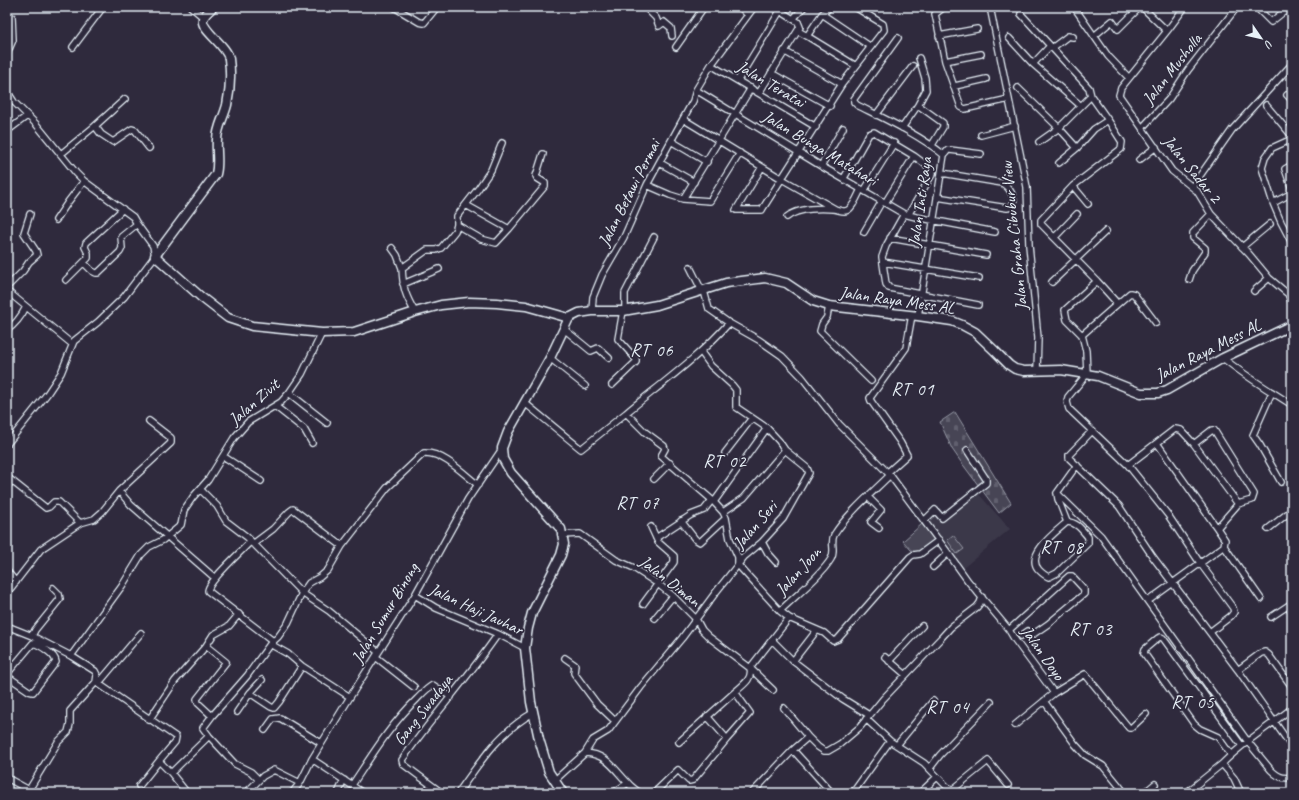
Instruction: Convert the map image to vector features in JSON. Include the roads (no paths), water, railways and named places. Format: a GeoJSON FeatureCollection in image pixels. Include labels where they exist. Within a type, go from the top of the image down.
{"type":"FeatureCollection","features":[{"type":"Feature","properties":{"kind":"main road"},"geometry":{"type":"LineString","coordinates":[[213,7],[203,17],[203,22],[205,28],[226,49],[229,57],[230,74],[227,105],[219,127],[217,140],[218,164],[216,174],[155,256],[201,297],[228,318],[252,326],[322,333],[354,332],[441,305],[469,302],[526,306],[569,318],[550,358],[508,432],[502,448],[503,459],[511,473],[561,529],[564,544],[561,555],[532,613],[525,648],[533,713],[549,772],[563,793]]}},
{"type":"Feature","properties":{"kind":"main road","name":"Jalan Raya Mess AL"},"geometry":{"type":"LineString","coordinates":[[569,318],[579,313],[592,311],[624,311],[656,305],[726,283],[765,278],[786,283],[813,301],[829,306],[952,321],[975,332],[1015,369],[1024,371],[1061,370],[1098,376],[1141,393],[1158,393],[1167,390],[1223,358],[1292,325]]}},
{"type":"Feature","properties":{"kind":"street"},"geometry":{"type":"LineString","coordinates":[[73,47],[103,7]]}},
{"type":"Feature","properties":{"kind":"street"},"geometry":{"type":"LineString","coordinates":[[191,7],[203,17]]}},
{"type":"Feature","properties":{"kind":"street"},"geometry":{"type":"LineString","coordinates":[[394,7],[419,22],[424,22],[437,7]]}},
{"type":"Feature","properties":{"kind":"street"},"geometry":{"type":"LineString","coordinates":[[645,7],[656,18],[659,26],[664,22],[671,28],[672,36]]}},
{"type":"Feature","properties":{"kind":"street"},"geometry":{"type":"LineString","coordinates":[[676,47],[704,7]]}},
{"type":"Feature","properties":{"kind":"street"},"geometry":{"type":"LineString","coordinates":[[740,7],[748,15]]}},
{"type":"Feature","properties":{"kind":"street","name":"Jalan Betawi Permai"},"geometry":{"type":"LineString","coordinates":[[592,311],[593,297],[602,275],[624,237],[647,185],[693,101],[696,90],[711,65],[754,7]]}},
{"type":"Feature","properties":{"kind":"street"},"geometry":{"type":"LineString","coordinates":[[759,93],[800,27],[799,23],[774,7]]}},
{"type":"Feature","properties":{"kind":"street"},"geometry":{"type":"LineString","coordinates":[[793,19],[804,7]]}},
{"type":"Feature","properties":{"kind":"street"},"geometry":{"type":"LineString","coordinates":[[807,36],[822,14],[830,7]]}},
{"type":"Feature","properties":{"kind":"street"},"geometry":{"type":"LineString","coordinates":[[762,167],[736,210],[762,210],[830,106],[842,84],[884,30],[883,24],[855,7]]}},
{"type":"Feature","properties":{"kind":"street"},"geometry":{"type":"LineString","coordinates":[[944,7],[935,14],[945,61],[955,86],[961,107],[965,109],[1009,99]]}},
{"type":"Feature","properties":{"kind":"street","name":"Jalan Graha Cibubur View"},"geometry":{"type":"LineString","coordinates":[[990,7],[1028,195],[1029,245],[1038,338],[1038,370]]}},
{"type":"Feature","properties":{"kind":"street"},"geometry":{"type":"LineString","coordinates":[[1094,36],[1112,21],[1118,29],[1141,7],[1167,31]]}},
{"type":"Feature","properties":{"kind":"street","name":"Jalan Sadar 2"},"geometry":{"type":"LineString","coordinates":[[1185,7],[1121,88],[1119,95],[1172,170],[1197,191],[1211,214],[1269,278],[1288,294],[1292,303]]}},
{"type":"Feature","properties":{"kind":"street","name":"Jalan Musholla"},"geometry":{"type":"LineString","coordinates":[[1142,128],[1169,99],[1188,70],[1237,7]]}},
{"type":"Feature","properties":{"kind":"street"},"geometry":{"type":"LineString","coordinates":[[1256,7],[1272,22],[1286,10],[1292,16]]}},
{"type":"Feature","properties":{"kind":"street"},"geometry":{"type":"LineString","coordinates":[[1077,8],[1108,56],[1129,78]]}},
{"type":"Feature","properties":{"kind":"street"},"geometry":{"type":"LineString","coordinates":[[738,80],[780,11]]}},
{"type":"Feature","properties":{"kind":"street"},"geometry":{"type":"LineString","coordinates":[[822,14],[871,47]]}},
{"type":"Feature","properties":{"kind":"street"},"geometry":{"type":"LineString","coordinates":[[1021,14],[1089,88],[1091,96],[1122,142],[1121,149],[1074,186],[1041,220],[1041,224],[1117,303]]}},
{"type":"Feature","properties":{"kind":"street"},"geometry":{"type":"LineString","coordinates":[[7,54],[13,40],[12,17]]}},
{"type":"Feature","properties":{"kind":"street"},"geometry":{"type":"LineString","coordinates":[[939,36],[977,29]]}},
{"type":"Feature","properties":{"kind":"street"},"geometry":{"type":"LineString","coordinates":[[798,31],[856,66]]}},
{"type":"Feature","properties":{"kind":"street"},"geometry":{"type":"LineString","coordinates":[[1033,64],[1051,47],[1068,36],[1073,37]]}},
{"type":"Feature","properties":{"kind":"street","name":"Jalan Inti Raya"},"geometry":{"type":"LineString","coordinates":[[889,474],[907,456],[907,454],[870,401],[870,398],[906,348],[922,295],[944,155],[932,145],[854,102],[898,38]]}},
{"type":"Feature","properties":{"kind":"street"},"geometry":{"type":"LineString","coordinates":[[1009,38],[1033,64],[1081,106]]}},
{"type":"Feature","properties":{"kind":"street"},"geometry":{"type":"LineString","coordinates":[[784,52],[842,84]]}},
{"type":"Feature","properties":{"kind":"street"},"geometry":{"type":"LineString","coordinates":[[945,61],[981,54]]}},
{"type":"Feature","properties":{"kind":"street"},"geometry":{"type":"LineString","coordinates":[[902,128],[918,105],[926,90],[925,78],[919,58]]}},
{"type":"Feature","properties":{"kind":"street"},"geometry":{"type":"LineString","coordinates":[[1192,187],[1232,130],[1292,64]]}},
{"type":"Feature","properties":{"kind":"street","name":"Jalan Teratai"},"geometry":{"type":"LineString","coordinates":[[711,65],[816,127]]}},
{"type":"Feature","properties":{"kind":"street"},"geometry":{"type":"LineString","coordinates":[[876,115],[913,66]]}},
{"type":"Feature","properties":{"kind":"street"},"geometry":{"type":"LineString","coordinates":[[772,73],[830,106]]}},
{"type":"Feature","properties":{"kind":"street"},"geometry":{"type":"LineString","coordinates":[[955,86],[986,79]]}},
{"type":"Feature","properties":{"kind":"street"},"geometry":{"type":"LineString","coordinates":[[683,199],[707,162],[750,88]]}},
{"type":"Feature","properties":{"kind":"street"},"geometry":{"type":"LineString","coordinates":[[1018,88],[1077,148]]}},
{"type":"Feature","properties":{"kind":"street","name":"Jalan Bunga Matahari"},"geometry":{"type":"LineString","coordinates":[[696,90],[821,166],[906,214],[995,232]]}},
{"type":"Feature","properties":{"kind":"street"},"geometry":{"type":"LineString","coordinates":[[7,91],[14,102],[36,124],[84,181],[134,217],[136,224],[153,246],[155,256],[124,297],[98,322],[74,340],[60,373],[47,394],[8,441]]}},
{"type":"Feature","properties":{"kind":"street"},"geometry":{"type":"LineString","coordinates":[[1287,95],[1292,100]]}},
{"type":"Feature","properties":{"kind":"street"},"geometry":{"type":"LineString","coordinates":[[1039,142],[1059,128],[1091,96]]}},
{"type":"Feature","properties":{"kind":"street"},"geometry":{"type":"LineString","coordinates":[[61,154],[125,99]]}},
{"type":"Feature","properties":{"kind":"street"},"geometry":{"type":"LineString","coordinates":[[918,105],[943,123],[943,127],[932,145]]}},
{"type":"Feature","properties":{"kind":"street"},"geometry":{"type":"LineString","coordinates":[[1266,105],[1292,137],[1272,148],[1267,153],[1262,164],[1263,173],[1280,222],[1292,243]]}},
{"type":"Feature","properties":{"kind":"street"},"geometry":{"type":"LineString","coordinates":[[7,131],[27,116]]}},
{"type":"Feature","properties":{"kind":"street"},"geometry":{"type":"LineString","coordinates":[[683,119],[720,140],[782,179],[835,209],[844,212],[849,209],[863,190],[894,143]]}},
{"type":"Feature","properties":{"kind":"street"},"geometry":{"type":"LineString","coordinates":[[1059,163],[1077,148],[1094,129],[1108,120]]}},
{"type":"Feature","properties":{"kind":"street"},"geometry":{"type":"LineString","coordinates":[[95,126],[101,134],[113,142],[132,129],[135,130],[149,148]]}},
{"type":"Feature","properties":{"kind":"street"},"geometry":{"type":"LineString","coordinates":[[981,135],[1015,126]]}},
{"type":"Feature","properties":{"kind":"street"},"geometry":{"type":"LineString","coordinates":[[821,166],[843,128]]}},
{"type":"Feature","properties":{"kind":"street"},"geometry":{"type":"LineString","coordinates":[[844,178],[871,132],[874,132],[894,143],[931,168],[933,172],[886,246],[882,257],[886,284],[889,288],[978,305]]}},
{"type":"Feature","properties":{"kind":"street"},"geometry":{"type":"LineString","coordinates":[[671,141],[707,162]]}},
{"type":"Feature","properties":{"kind":"street"},"geometry":{"type":"LineString","coordinates":[[402,268],[427,250],[436,250],[441,248],[455,231],[457,216],[491,170],[502,143]]}},
{"type":"Feature","properties":{"kind":"street"},"geometry":{"type":"LineString","coordinates":[[1140,160],[1156,148]]}},
{"type":"Feature","properties":{"kind":"street"},"geometry":{"type":"LineString","coordinates":[[944,155],[948,150],[981,154]]}},
{"type":"Feature","properties":{"kind":"street"},"geometry":{"type":"LineString","coordinates":[[647,185],[683,199],[710,201],[740,153]]}},
{"type":"Feature","properties":{"kind":"street"},"geometry":{"type":"LineString","coordinates":[[457,225],[482,239],[496,243],[545,186],[545,183],[536,176],[543,154]]}},
{"type":"Feature","properties":{"kind":"street"},"geometry":{"type":"LineString","coordinates":[[864,232],[914,156]]}},
{"type":"Feature","properties":{"kind":"street"},"geometry":{"type":"LineString","coordinates":[[660,163],[694,182]]}},
{"type":"Feature","properties":{"kind":"street"},"geometry":{"type":"LineString","coordinates":[[1292,165],[1284,169],[1292,189]]}},
{"type":"Feature","properties":{"kind":"street"},"geometry":{"type":"LineString","coordinates":[[937,197],[1010,208],[1014,205],[1012,194],[1006,185],[1002,183],[942,173]]}},
{"type":"Feature","properties":{"kind":"street"},"geometry":{"type":"LineString","coordinates":[[56,220],[84,181]]}},
{"type":"Feature","properties":{"kind":"street"},"geometry":{"type":"LineString","coordinates":[[1074,186],[1088,204]]}},
{"type":"Feature","properties":{"kind":"street"},"geometry":{"type":"LineString","coordinates":[[1273,203],[1292,193]]}},
{"type":"Feature","properties":{"kind":"street"},"geometry":{"type":"LineString","coordinates":[[466,204],[509,229]]}},
{"type":"Feature","properties":{"kind":"street"},"geometry":{"type":"LineString","coordinates":[[66,280],[84,263],[89,255],[85,247],[86,243],[123,209]]}},
{"type":"Feature","properties":{"kind":"street"},"geometry":{"type":"LineString","coordinates":[[788,217],[794,213],[803,211],[835,209]]}},
{"type":"Feature","properties":{"kind":"street"},"geometry":{"type":"LineString","coordinates":[[7,287],[37,254],[24,233],[24,228],[30,214]]}},
{"type":"Feature","properties":{"kind":"street"},"geometry":{"type":"LineString","coordinates":[[1055,238],[1077,214]]}},
{"type":"Feature","properties":{"kind":"street"},"geometry":{"type":"LineString","coordinates":[[1189,280],[1192,271],[1205,252],[1205,248],[1193,238],[1193,233],[1211,214]]}},
{"type":"Feature","properties":{"kind":"street"},"geometry":{"type":"LineString","coordinates":[[84,263],[92,271],[98,273],[120,252],[122,248],[121,237],[136,224]]}},
{"type":"Feature","properties":{"kind":"street"},"geometry":{"type":"LineString","coordinates":[[1242,247],[1270,224]]}},
{"type":"Feature","properties":{"kind":"street"},"geometry":{"type":"LineString","coordinates":[[1052,282],[1106,231]]}},
{"type":"Feature","properties":{"kind":"street"},"geometry":{"type":"LineString","coordinates":[[612,385],[635,363],[636,360],[618,339],[626,293],[654,237]]}},
{"type":"Feature","properties":{"kind":"street"},"geometry":{"type":"LineString","coordinates":[[890,238],[986,256]]}},
{"type":"Feature","properties":{"kind":"street"},"geometry":{"type":"LineString","coordinates":[[392,248],[397,255],[402,268],[406,297],[415,312]]}},
{"type":"Feature","properties":{"kind":"street"},"geometry":{"type":"LineString","coordinates":[[883,262],[979,278]]}},
{"type":"Feature","properties":{"kind":"street","name":"Jalan Doyo"},"geometry":{"type":"LineString","coordinates":[[690,267],[703,291],[709,309],[782,356],[802,377],[839,424],[889,474],[968,582],[1009,630],[1018,645],[1054,693],[1044,701],[1075,744],[1089,758],[1103,766],[1125,793]]}},
{"type":"Feature","properties":{"kind":"street"},"geometry":{"type":"LineString","coordinates":[[403,284],[439,269]]}},
{"type":"Feature","properties":{"kind":"street"},"geometry":{"type":"LineString","coordinates":[[1254,290],[1269,278]]}},
{"type":"Feature","properties":{"kind":"street"},"geometry":{"type":"LineString","coordinates":[[1097,281],[1065,310],[1068,320],[1082,334],[1086,351],[1087,374],[1068,397],[1067,402],[1069,409],[1128,465],[1168,515],[1200,563],[1233,608],[1234,612],[1231,616],[1210,632]]}},
{"type":"Feature","properties":{"kind":"street"},"geometry":{"type":"LineString","coordinates":[[7,291],[72,344]]}},
{"type":"Feature","properties":{"kind":"street"},"geometry":{"type":"LineString","coordinates":[[1082,334],[1130,292],[1134,294],[1156,323]]}},
{"type":"Feature","properties":{"kind":"street"},"geometry":{"type":"LineString","coordinates":[[829,306],[827,317],[822,324],[820,331],[871,381]]}},
{"type":"Feature","properties":{"kind":"street"},"geometry":{"type":"LineString","coordinates":[[7,330],[20,318],[26,307]]}},
{"type":"Feature","properties":{"kind":"street"},"geometry":{"type":"LineString","coordinates":[[525,403],[581,449],[701,352],[729,323]]}},
{"type":"Feature","properties":{"kind":"street"},"geometry":{"type":"LineString","coordinates":[[564,329],[591,351],[598,348],[609,358]]}},
{"type":"Feature","properties":{"kind":"street","name":"Jalan Zivit"},"geometry":{"type":"LineString","coordinates":[[71,656],[122,586],[141,555],[149,547],[163,540],[181,525],[184,510],[192,497],[208,480],[234,438],[248,422],[281,402],[288,393],[302,374],[322,333]]}},
{"type":"Feature","properties":{"kind":"street","name":"Jalan Seri"},"geometry":{"type":"LineString","coordinates":[[554,781],[585,753],[593,740],[608,731],[744,557],[762,542],[782,519],[809,473],[807,468],[784,450],[779,441],[767,428],[736,407],[736,390],[711,366],[701,352]]}},
{"type":"Feature","properties":{"kind":"street"},"geometry":{"type":"LineString","coordinates":[[550,358],[585,386]]}},
{"type":"Feature","properties":{"kind":"street"},"geometry":{"type":"LineString","coordinates":[[1223,358],[1256,383],[1266,387],[1292,405]]}},
{"type":"Feature","properties":{"kind":"street"},"geometry":{"type":"LineString","coordinates":[[1272,392],[1253,436],[1260,445],[1281,482]]}},
{"type":"Feature","properties":{"kind":"street"},"geometry":{"type":"LineString","coordinates":[[288,393],[327,423]]}},
{"type":"Feature","properties":{"kind":"street"},"geometry":{"type":"LineString","coordinates":[[275,406],[304,429],[312,444]]}},
{"type":"Feature","properties":{"kind":"street"},"geometry":{"type":"LineString","coordinates":[[626,413],[645,432],[664,446],[665,449],[661,456],[713,501],[723,512],[726,518],[730,538],[738,557],[738,565],[780,611],[789,618],[824,634],[832,641],[838,639],[910,557],[920,554],[938,540]]}},
{"type":"Feature","properties":{"kind":"street"},"geometry":{"type":"LineString","coordinates":[[724,453],[752,418]]}},
{"type":"Feature","properties":{"kind":"street"},"geometry":{"type":"LineString","coordinates":[[7,593],[23,575],[41,550],[80,523],[94,519],[102,512],[118,492],[171,443],[171,438],[149,421]]}},
{"type":"Feature","properties":{"kind":"street"},"geometry":{"type":"LineString","coordinates":[[656,538],[691,515],[704,510],[713,501],[767,428]]}},
{"type":"Feature","properties":{"kind":"street"},"geometry":{"type":"LineString","coordinates":[[1128,465],[1157,442],[1178,428],[1184,432],[1194,444],[1238,504]]}},
{"type":"Feature","properties":{"kind":"street"},"geometry":{"type":"LineString","coordinates":[[1194,444],[1214,430],[1254,494],[1252,500],[1238,504],[1217,528]]}},
{"type":"Feature","properties":{"kind":"street"},"geometry":{"type":"LineString","coordinates":[[1092,431],[1069,455],[1070,458],[1118,506],[1172,583],[1238,670],[1292,747]]}},
{"type":"Feature","properties":{"kind":"street"},"geometry":{"type":"LineString","coordinates":[[1157,442],[1225,540],[1224,546],[1261,599]]}},
{"type":"Feature","properties":{"kind":"street","name":"Jalan Sumur Binong"},"geometry":{"type":"LineString","coordinates":[[292,793],[300,783],[321,743],[415,595],[468,499],[502,448]]}},
{"type":"Feature","properties":{"kind":"street","name":"Jalan Seri"},"geometry":{"type":"LineString","coordinates":[[723,512],[744,498],[784,450]]}},
{"type":"Feature","properties":{"kind":"street"},"geometry":{"type":"LineString","coordinates":[[924,521],[935,510],[942,518],[986,483],[986,479],[967,450]]}},
{"type":"Feature","properties":{"kind":"street"},"geometry":{"type":"LineString","coordinates":[[259,780],[251,772],[235,764],[203,728],[247,676],[272,642],[278,638],[288,623],[302,593],[309,583],[320,577],[328,570],[342,546],[387,488],[424,453],[432,453],[452,464],[478,485]]}},
{"type":"Feature","properties":{"kind":"street"},"geometry":{"type":"LineString","coordinates":[[223,456],[261,481]]}},
{"type":"Feature","properties":{"kind":"street"},"geometry":{"type":"LineString","coordinates":[[654,479],[670,463]]}},
{"type":"Feature","properties":{"kind":"street"},"geometry":{"type":"LineString","coordinates":[[1057,493],[1077,465]]}},
{"type":"Feature","properties":{"kind":"street","name":"Jalan Joon"},"geometry":{"type":"LineString","coordinates":[[780,611],[830,560],[833,555],[832,540],[834,535],[851,513],[889,474]]}},
{"type":"Feature","properties":{"kind":"street"},"geometry":{"type":"LineString","coordinates":[[7,477],[46,508],[54,502],[59,502],[80,523]]}},
{"type":"Feature","properties":{"kind":"street"},"geometry":{"type":"LineString","coordinates":[[200,489],[217,506],[226,521],[247,537],[302,593],[329,611],[414,687]]}},
{"type":"Feature","properties":{"kind":"street"},"geometry":{"type":"LineString","coordinates":[[118,492],[215,578]]}},
{"type":"Feature","properties":{"kind":"street"},"geometry":{"type":"LineString","coordinates":[[1057,493],[1067,522]]}},
{"type":"Feature","properties":{"kind":"street"},"geometry":{"type":"LineString","coordinates":[[1057,493],[1096,530],[1248,742],[1275,774],[1284,778],[1292,777]]}},
{"type":"Feature","properties":{"kind":"street"},"geometry":{"type":"LineString","coordinates":[[868,497],[881,510],[872,522],[880,528]]}},
{"type":"Feature","properties":{"kind":"street"},"geometry":{"type":"LineString","coordinates":[[342,546],[294,509],[289,512],[273,529],[252,543],[215,578],[208,587],[208,591],[239,614],[302,666],[350,697]]}},
{"type":"Feature","properties":{"kind":"street"},"geometry":{"type":"LineString","coordinates":[[1268,529],[1292,510]]}},
{"type":"Feature","properties":{"kind":"street"},"geometry":{"type":"LineString","coordinates":[[681,522],[695,539],[700,542],[726,518]]}},
{"type":"Feature","properties":{"kind":"street"},"geometry":{"type":"LineString","coordinates":[[1067,522],[1072,522],[1077,525],[1088,536],[1088,543],[1058,573],[1049,577],[1045,576],[1035,565],[1037,552],[1067,522]]}},
{"type":"Feature","properties":{"kind":"street"},"geometry":{"type":"LineString","coordinates":[[643,604],[674,562],[674,556],[658,542],[651,526]]}},
{"type":"Feature","properties":{"kind":"street","name":"Jalan Diman"},"geometry":{"type":"LineString","coordinates":[[562,535],[580,534],[616,560],[632,567],[658,584],[673,596],[696,619],[702,630],[709,637],[750,668],[773,690]]}},
{"type":"Feature","properties":{"kind":"street"},"geometry":{"type":"LineString","coordinates":[[762,542],[768,553],[776,562]]}},
{"type":"Feature","properties":{"kind":"street"},"geometry":{"type":"LineString","coordinates":[[1148,601],[1224,546]]}},
{"type":"Feature","properties":{"kind":"street"},"geometry":{"type":"LineString","coordinates":[[933,567],[948,553]]}},
{"type":"Feature","properties":{"kind":"street"},"geometry":{"type":"LineString","coordinates":[[7,570],[16,582]]}},
{"type":"Feature","properties":{"kind":"street"},"geometry":{"type":"LineString","coordinates":[[1009,630],[1069,576],[1072,576],[1084,589],[1084,594],[1048,624],[1032,635],[1028,631],[1021,636]]}},
{"type":"Feature","properties":{"kind":"street"},"geometry":{"type":"LineString","coordinates":[[32,636],[35,630],[60,599],[59,594],[53,588]]}},
{"type":"Feature","properties":{"kind":"street","name":"Jalan Haji Jauhar"},"geometry":{"type":"LineString","coordinates":[[415,595],[436,608],[498,634],[525,648]]}},
{"type":"Feature","properties":{"kind":"street"},"geometry":{"type":"LineString","coordinates":[[655,618],[673,596]]}},
{"type":"Feature","properties":{"kind":"street"},"geometry":{"type":"LineString","coordinates":[[784,708],[818,747],[824,751],[828,751],[840,744],[868,717],[906,674],[951,627],[977,607],[982,597]]}},
{"type":"Feature","properties":{"kind":"street"},"geometry":{"type":"LineString","coordinates":[[1271,617],[1292,604]]}},
{"type":"Feature","properties":{"kind":"street"},"geometry":{"type":"LineString","coordinates":[[149,720],[175,681],[206,646],[213,635],[229,626],[239,614]]}},
{"type":"Feature","properties":{"kind":"street"},"geometry":{"type":"LineString","coordinates":[[679,742],[749,679],[751,672],[750,668],[789,618]]}},
{"type":"Feature","properties":{"kind":"street"},"geometry":{"type":"LineString","coordinates":[[7,626],[32,636],[71,656],[95,671],[97,675],[97,683]]}},
{"type":"Feature","properties":{"kind":"street"},"geometry":{"type":"LineString","coordinates":[[906,674],[887,659],[922,626]]}},
{"type":"Feature","properties":{"kind":"street"},"geometry":{"type":"LineString","coordinates":[[793,661],[817,630]]}},
{"type":"Feature","properties":{"kind":"street"},"geometry":{"type":"LineString","coordinates":[[7,778],[28,792],[58,742],[68,732],[70,712],[141,633]]}},
{"type":"Feature","properties":{"kind":"street","name":"Gang Swadaya"},"geometry":{"type":"LineString","coordinates":[[442,793],[403,764],[402,760],[478,664],[498,634]]}},
{"type":"Feature","properties":{"kind":"street"},"geometry":{"type":"LineString","coordinates":[[1231,755],[1218,737],[1200,729],[1194,724],[1144,653],[1145,649],[1158,638],[1163,638],[1242,746]]}},
{"type":"Feature","properties":{"kind":"street"},"geometry":{"type":"LineString","coordinates":[[772,640],[793,661],[868,717],[890,741],[930,768],[952,792],[988,760],[1008,785]]}},
{"type":"Feature","properties":{"kind":"street"},"geometry":{"type":"LineString","coordinates":[[32,643],[56,659],[56,662],[33,692],[29,691],[7,675],[32,643]]}},
{"type":"Feature","properties":{"kind":"street"},"geometry":{"type":"LineString","coordinates":[[206,646],[226,662],[197,699],[198,703],[212,716]]}},
{"type":"Feature","properties":{"kind":"street"},"geometry":{"type":"LineString","coordinates":[[1238,670],[1261,653],[1265,652],[1269,654],[1292,687]]}},
{"type":"Feature","properties":{"kind":"street"},"geometry":{"type":"LineString","coordinates":[[565,658],[575,665],[574,673],[597,704],[615,721]]}},
{"type":"Feature","properties":{"kind":"street"},"geometry":{"type":"LineString","coordinates":[[250,693],[274,708],[302,666]]}},
{"type":"Feature","properties":{"kind":"street"},"geometry":{"type":"LineString","coordinates":[[1054,693],[1085,674],[1129,728],[1131,728],[1146,714]]}},
{"type":"Feature","properties":{"kind":"street"},"geometry":{"type":"LineString","coordinates":[[237,712],[250,693],[262,680]]}},
{"type":"Feature","properties":{"kind":"street"},"geometry":{"type":"LineString","coordinates":[[97,683],[149,720],[176,737],[175,742],[139,786]]}},
{"type":"Feature","properties":{"kind":"street"},"geometry":{"type":"LineString","coordinates":[[352,785],[392,727],[406,710],[427,690],[432,686],[435,686],[451,697]]}},
{"type":"Feature","properties":{"kind":"street"},"geometry":{"type":"LineString","coordinates":[[654,793],[678,770],[689,781],[692,780],[750,712],[735,692]]}},
{"type":"Feature","properties":{"kind":"street"},"geometry":{"type":"LineString","coordinates":[[897,745],[933,701]]}},
{"type":"Feature","properties":{"kind":"street"},"geometry":{"type":"LineString","coordinates":[[1015,725],[1044,701]]}},
{"type":"Feature","properties":{"kind":"street"},"geometry":{"type":"LineString","coordinates":[[930,768],[940,755],[991,702]]}},
{"type":"Feature","properties":{"kind":"street"},"geometry":{"type":"LineString","coordinates":[[1186,793],[1242,746],[1292,708]]}},
{"type":"Feature","properties":{"kind":"street"},"geometry":{"type":"LineString","coordinates":[[458,793],[482,758],[512,726],[533,713]]}},
{"type":"Feature","properties":{"kind":"street"},"geometry":{"type":"LineString","coordinates":[[707,716],[726,739]]}},
{"type":"Feature","properties":{"kind":"street"},"geometry":{"type":"LineString","coordinates":[[265,730],[273,719],[280,718],[321,743]]}},
{"type":"Feature","properties":{"kind":"street"},"geometry":{"type":"LineString","coordinates":[[171,773],[209,736]]}},
{"type":"Feature","properties":{"kind":"street"},"geometry":{"type":"LineString","coordinates":[[752,793],[808,737]]}},
{"type":"Feature","properties":{"kind":"street"},"geometry":{"type":"LineString","coordinates":[[853,792],[890,741]]}},
{"type":"Feature","properties":{"kind":"street"},"geometry":{"type":"LineString","coordinates":[[794,750],[832,793]]}},
{"type":"Feature","properties":{"kind":"street"},"geometry":{"type":"LineString","coordinates":[[585,753],[594,753],[600,756],[616,768],[628,783],[640,793]]}},
{"type":"Feature","properties":{"kind":"street"},"geometry":{"type":"LineString","coordinates":[[312,759],[363,793]]}},
{"type":"Feature","properties":{"kind":"street"},"geometry":{"type":"LineString","coordinates":[[159,761],[188,793]]}},
{"type":"Feature","properties":{"kind":"street"},"geometry":{"type":"LineString","coordinates":[[1222,764],[1234,778],[1241,793]]}},
{"type":"Feature","properties":{"kind":"street"},"geometry":{"type":"LineString","coordinates":[[246,793],[263,776],[274,770],[300,783]]}},
{"type":"Feature","properties":{"kind":"street"},"geometry":{"type":"LineString","coordinates":[[921,793],[938,777]]}},
{"type":"Feature","properties":{"kind":"street"},"geometry":{"type":"LineString","coordinates":[[338,793],[344,780]]}},
{"type":"Feature","properties":{"kind":"street"},"geometry":{"type":"LineString","coordinates":[[613,793],[628,783]]}},
{"type":"Feature","properties":{"kind":"street"},"geometry":{"type":"LineString","coordinates":[[1144,793],[1155,784]]}},
{"type":"Feature","properties":{"kind":"district","name":"RT 06"},"geometry":{"type":"Point","coordinates":[652,350]}},
{"type":"Feature","properties":{"kind":"district","name":"RT 01"},"geometry":{"type":"Point","coordinates":[913,389]}},
{"type":"Feature","properties":{"kind":"district","name":"RT 02"},"geometry":{"type":"Point","coordinates":[725,461]}},
{"type":"Feature","properties":{"kind":"district","name":"RT 07"},"geometry":{"type":"Point","coordinates":[638,503]}},
{"type":"Feature","properties":{"kind":"district","name":"RT 08"},"geometry":{"type":"Point","coordinates":[1062,547]}},
{"type":"Feature","properties":{"kind":"district","name":"RT 03"},"geometry":{"type":"Point","coordinates":[1091,629]}},
{"type":"Feature","properties":{"kind":"district","name":"RT 05"},"geometry":{"type":"Point","coordinates":[1193,702]}},
{"type":"Feature","properties":{"kind":"district","name":"RT 04"},"geometry":{"type":"Point","coordinates":[948,707]}}]}
